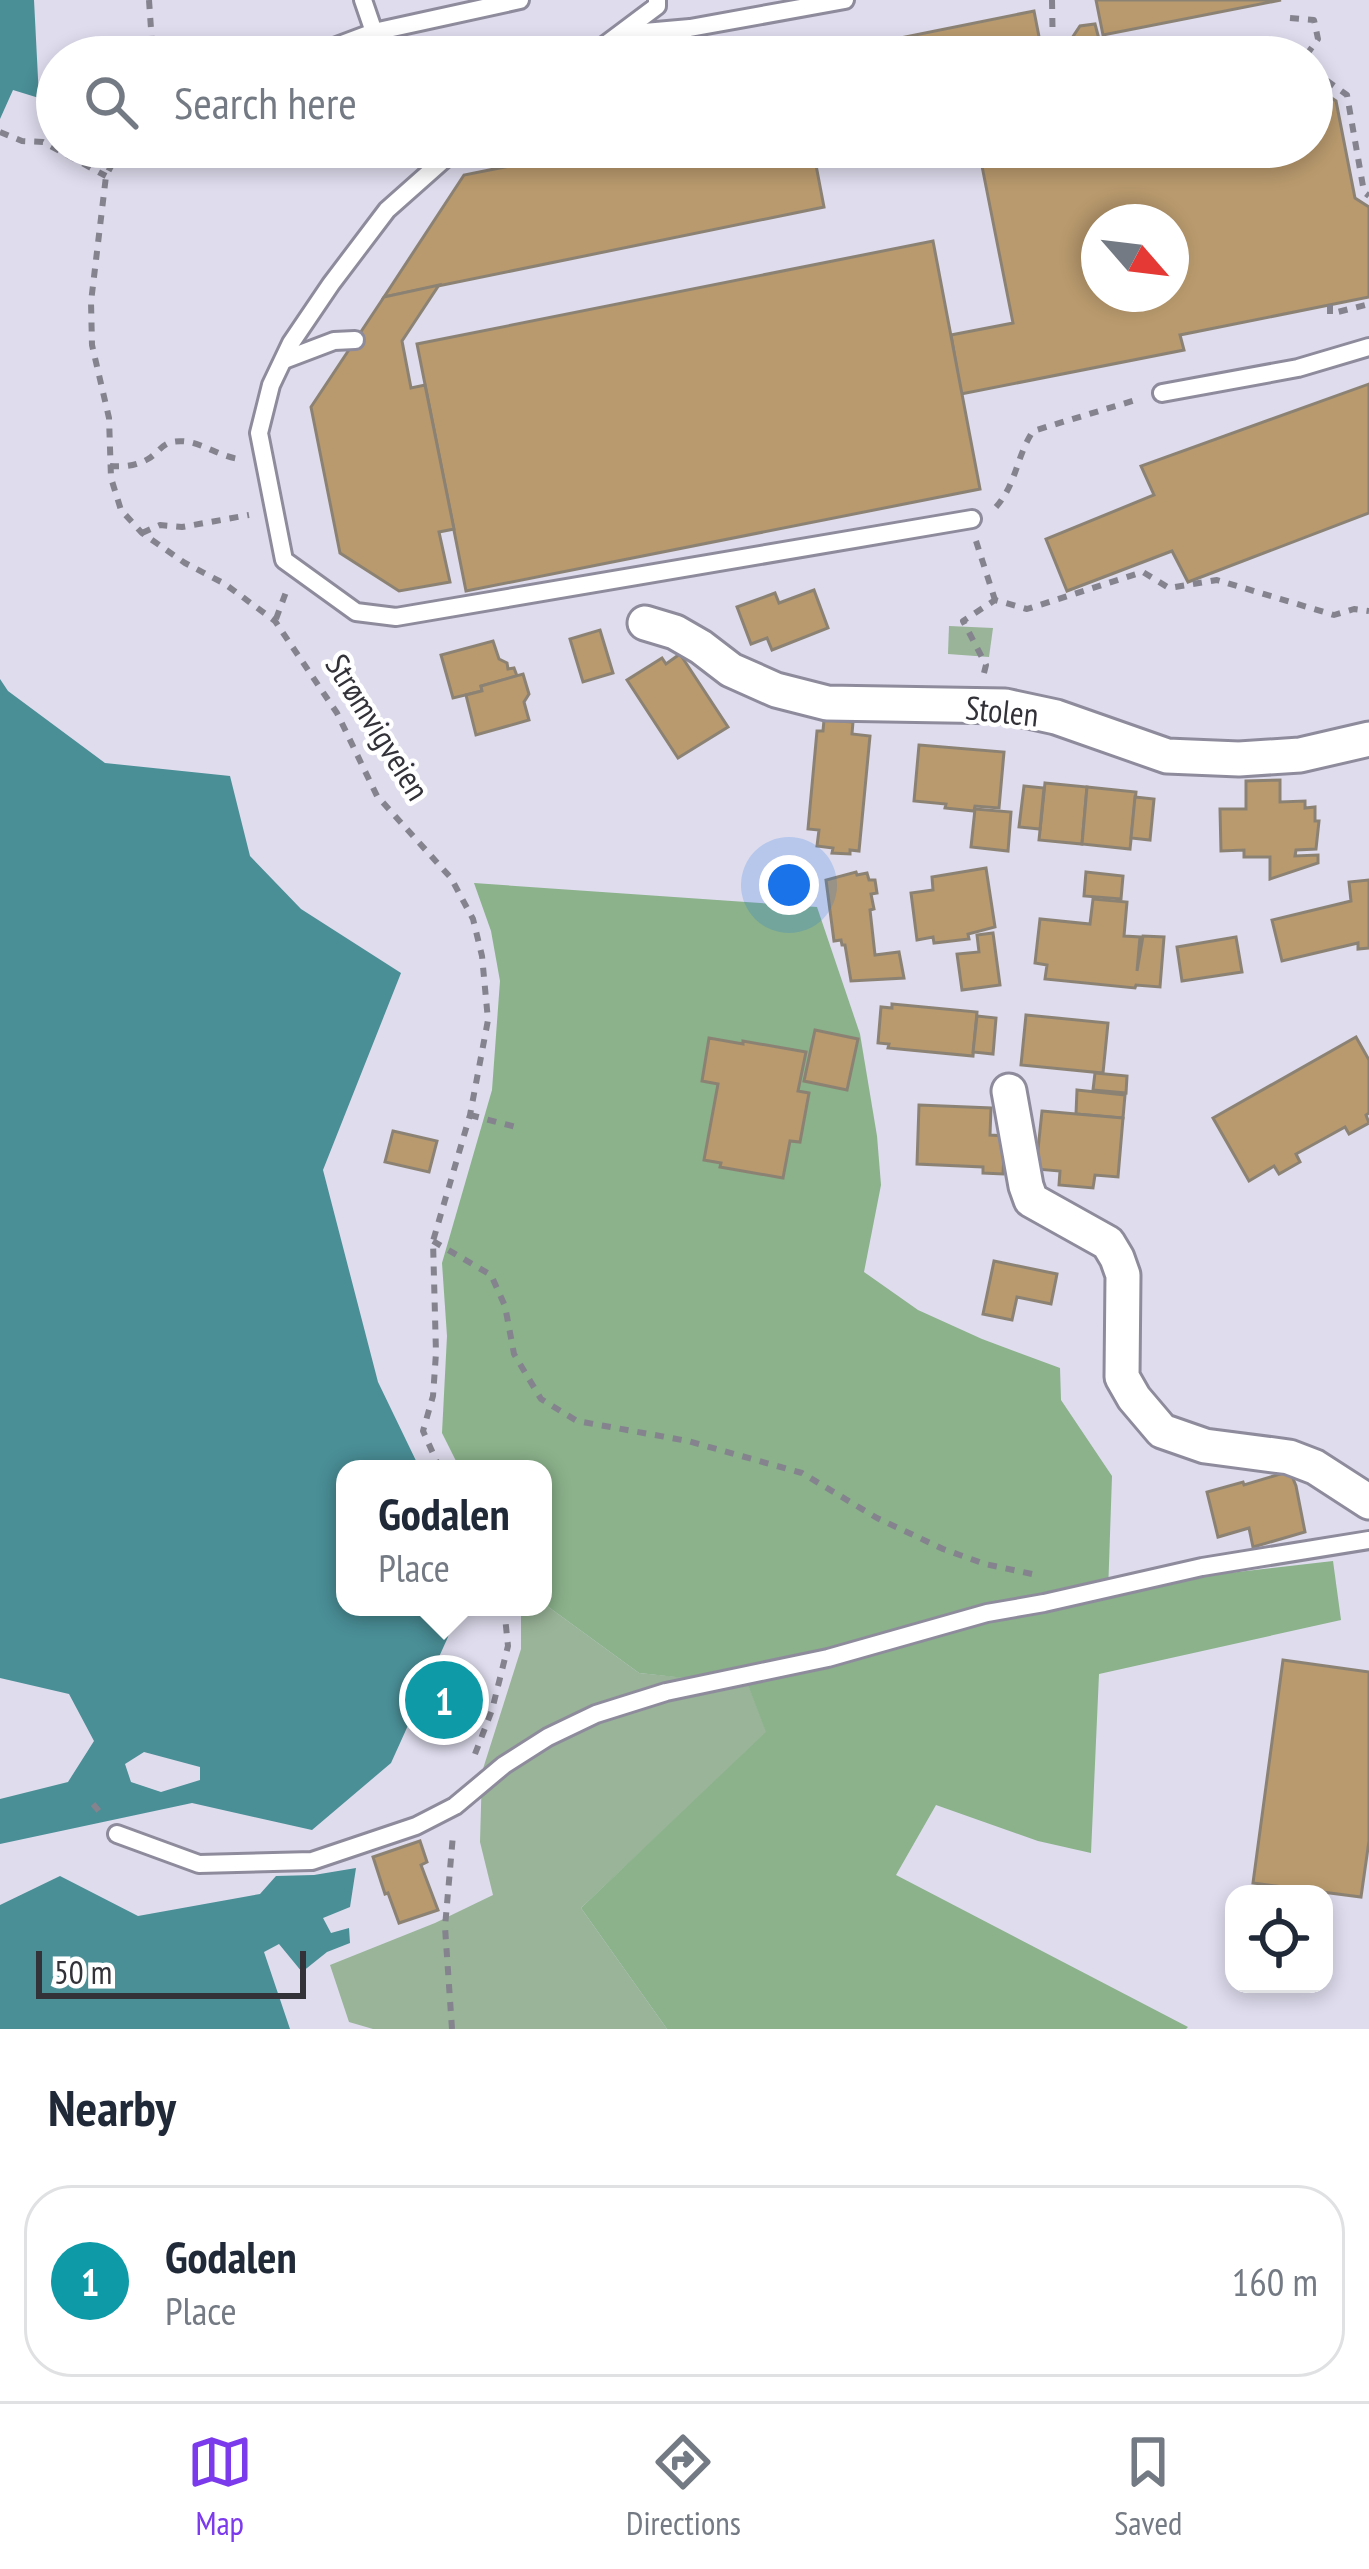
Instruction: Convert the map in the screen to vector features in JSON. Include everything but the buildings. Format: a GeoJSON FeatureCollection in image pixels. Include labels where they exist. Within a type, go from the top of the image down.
{"type":"FeatureCollection","features":[{"type":"Feature","properties":{"kind":"street","name":"Stolen"},"geometry":{"type":"LineString","coordinates":[[645,622],[675,632],[731,670],[776,690],[827,703],[1005,706],[1056,717],[1167,756],[1300,755],[1369,740]]}},
{"type":"Feature","properties":{"kind":"street"},"geometry":{"type":"LineString","coordinates":[[1009,1091],[1031,1200],[1108,1243],[1117,1258],[1123,1275],[1122,1377],[1162,1431],[1204,1446],[1289,1457],[1315,1466],[1369,1502]]}},
{"type":"Feature","properties":{"kind":"lane"},"geometry":{"type":"LineString","coordinates":[[363,0],[374,32]]}},
{"type":"Feature","properties":{"kind":"lane"},"geometry":{"type":"LineString","coordinates":[[363,36],[520,0]]}},
{"type":"Feature","properties":{"kind":"lane"},"geometry":{"type":"LineString","coordinates":[[619,36],[657,6],[657,0]]}},
{"type":"Feature","properties":{"kind":"lane"},"geometry":{"type":"LineString","coordinates":[[622,34],[689,28],[844,0]]}},
{"type":"Feature","properties":{"kind":"lane"},"geometry":{"type":"LineString","coordinates":[[434,168],[387,210],[331,284],[283,360],[259,433],[284,560],[356,612],[396,616],[972,519]]}},
{"type":"Feature","properties":{"kind":"lane"},"geometry":{"type":"LineString","coordinates":[[283,360],[334,341],[356,340]]}},
{"type":"Feature","properties":{"kind":"lane"},"geometry":{"type":"LineString","coordinates":[[1162,393],[1298,368],[1369,346]]}},
{"type":"Feature","properties":{"kind":"lane"},"geometry":{"type":"LineString","coordinates":[[118,1834],[199,1864],[312,1861],[416,1826],[455,1806],[548,1737],[596,1714],[666,1692],[828,1658],[987,1613],[1093,1590],[1369,1540]]}},
{"type":"Feature","properties":{"kind":"path"},"geometry":{"type":"LineString","coordinates":[[148,0],[151,36]]}},
{"type":"Feature","properties":{"kind":"path"},"geometry":{"type":"LineString","coordinates":[[1052,0],[1052,36]]}},
{"type":"Feature","properties":{"kind":"path"},"geometry":{"type":"LineString","coordinates":[[1290,18],[1314,20],[1317,36]]}},
{"type":"Feature","properties":{"kind":"path"},"geometry":{"type":"LineString","coordinates":[[1333,85],[1347,95],[1364,192],[1369,196]]}},
{"type":"Feature","properties":{"kind":"path"},"geometry":{"type":"LineString","coordinates":[[0,132],[22,142],[36,142]]}},
{"type":"Feature","properties":{"kind":"path"},"geometry":{"type":"LineString","coordinates":[[91,168],[106,176]]}},
{"type":"Feature","properties":{"kind":"path","name":"Strømvigveien"},"geometry":{"type":"LineString","coordinates":[[110,168],[91,302],[92,345],[109,418],[111,478],[121,510],[142,533],[275,621],[337,713],[377,796],[451,878],[472,919],[482,956],[488,1020],[470,1114],[433,1241],[436,1353],[433,1396],[423,1431],[436,1460]]}},
{"type":"Feature","properties":{"kind":"path"},"geometry":{"type":"LineString","coordinates":[[1330,305],[1330,314],[1369,304]]}},
{"type":"Feature","properties":{"kind":"path"},"geometry":{"type":"LineString","coordinates":[[972,519],[997,506],[1010,490],[1022,448],[1033,430],[1162,393]]}},
{"type":"Feature","properties":{"kind":"path"},"geometry":{"type":"LineString","coordinates":[[110,466],[147,460],[166,443],[187,441],[226,457],[262,453]]}},
{"type":"Feature","properties":{"kind":"path"},"geometry":{"type":"LineString","coordinates":[[142,533],[160,524],[182,527],[273,510]]}},
{"type":"Feature","properties":{"kind":"path"},"geometry":{"type":"LineString","coordinates":[[978,553],[995,600]]}},
{"type":"Feature","properties":{"kind":"path"},"geometry":{"type":"LineString","coordinates":[[975,706],[986,665],[964,621],[995,600],[1027,609],[1143,572],[1169,588],[1217,580],[1334,615],[1354,609],[1369,611]]}},
{"type":"Feature","properties":{"kind":"path"},"geometry":{"type":"LineString","coordinates":[[470,1114],[520,1128]]}},
{"type":"Feature","properties":{"kind":"path"},"geometry":{"type":"LineString","coordinates":[[433,1241],[491,1275],[505,1306],[514,1354],[542,1400],[578,1420],[688,1441],[802,1473],[877,1519],[943,1550],[1093,1590]]}},
{"type":"Feature","properties":{"kind":"green space"},"geometry":{"type":"Polygon","coordinates":[[[949,626],[993,628],[989,657],[948,654],[949,626]]]}},
{"type":"Feature","properties":{"kind":"green space"},"geometry":{"type":"Polygon","coordinates":[[[474,883],[817,907],[860,1034],[877,1136],[881,1185],[864,1272],[918,1310],[1060,1368],[1061,1400],[1112,1476],[1108,1593],[1169,1580],[1333,1561],[1341,1620],[1099,1674],[1091,1853],[1038,1841],[936,1805],[896,1875],[1186,2029],[667,2029],[581,1908],[766,1732],[748,1685],[639,1673],[552,1610],[552,1460],[456,1460],[442,1433],[447,1336],[442,1263],[492,1090],[500,981],[491,931],[474,883]]]}},
{"type":"Feature","properties":{"kind":"green space"},"geometry":{"type":"Polygon","coordinates":[[[552,1610],[639,1673],[748,1684],[767,1733],[581,1908],[667,2029],[373,2029],[349,2022],[330,1965],[493,1895],[480,1842],[482,1772],[521,1649],[521,1616],[552,1616],[552,1610]]]}},
{"type":"Feature","properties":{"kind":"water"},"geometry":{"type":"Polygon","coordinates":[[[0,0],[34,0],[36,97],[13,90],[0,119],[0,0]]]}},
{"type":"Feature","properties":{"kind":"water"},"geometry":{"type":"Polygon","coordinates":[[[0,679],[8,691],[105,763],[230,776],[250,856],[301,909],[401,973],[323,1170],[378,1382],[416,1460],[336,1460],[336,1616],[454,1616],[391,1763],[312,1830],[192,1803],[0,1844],[0,1799],[68,1782],[94,1741],[69,1694],[0,1678],[0,679]],[[144,1752],[125,1764],[131,1782],[161,1792],[200,1780],[200,1767],[144,1752]]]}},
{"type":"Feature","properties":{"kind":"water"},"geometry":{"type":"Polygon","coordinates":[[[356,1868],[350,1907],[323,1918],[331,1933],[349,1928],[350,1943],[327,1952],[302,1972],[279,1944],[264,1952],[290,2029],[0,2029],[0,1905],[60,1876],[138,1916],[260,1894],[276,1876],[356,1868]]]}},
{"type":"Feature","properties":{"kind":"place","name":"Godalen"},"geometry":{"type":"Point","coordinates":[444,1700]}}]}
